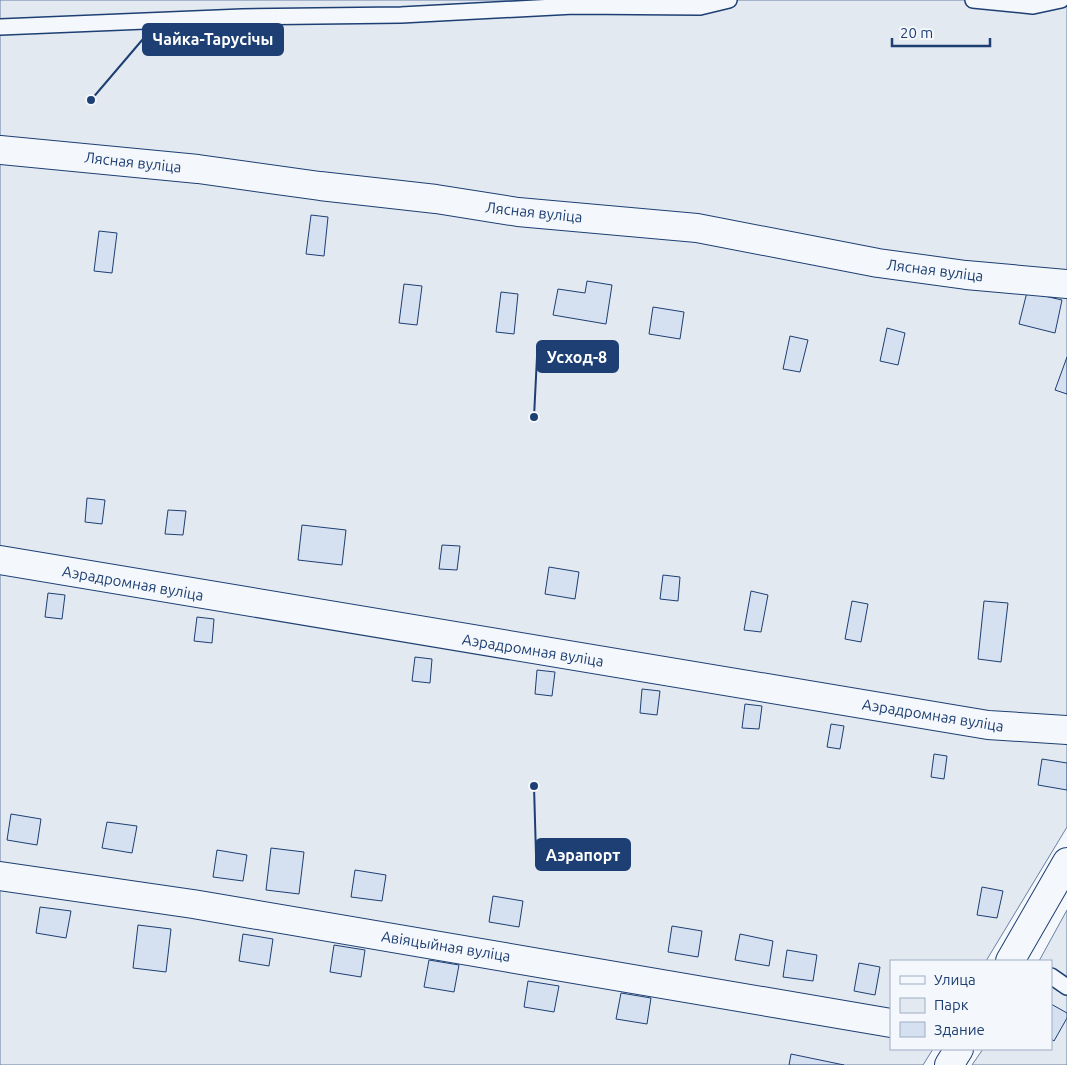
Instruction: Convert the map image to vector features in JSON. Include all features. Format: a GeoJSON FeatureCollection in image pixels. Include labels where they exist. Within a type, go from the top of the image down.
{"type":"FeatureCollection","features":[{"type":"Feature","properties":{"kind":"street","name":"Лясная вуліца"},"geometry":{"type":"LineString","coordinates":[[0,150],[198,168],[320,186],[436,198],[518,212],[697,228],[878,263],[966,275],[1067,284]]}},
{"type":"Feature","properties":{"kind":"street","name":"Аэрадромная вуліца"},"geometry":{"type":"LineString","coordinates":[[0,560],[978,724],[1067,730]]}},
{"type":"Feature","properties":{"kind":"street"},"geometry":{"type":"LineString","coordinates":[[1018,958],[1067,862]]}},
{"type":"Feature","properties":{"kind":"street","name":"Авіяцыйная вуліца"},"geometry":{"type":"LineString","coordinates":[[0,876],[192,904],[890,1023]]}},
{"type":"Feature","properties":{"kind":"street"},"geometry":{"type":"LineString","coordinates":[[949,1065],[958,1050]]}},
{"type":"Feature","properties":{"kind":"lane"},"geometry":{"type":"LineString","coordinates":[[0,26],[242,17],[401,15],[574,6],[700,6],[729,0]]}},
{"type":"Feature","properties":{"kind":"lane"},"geometry":{"type":"LineString","coordinates":[[973,0],[1033,6],[1060,0]]}},
{"type":"Feature","properties":{"kind":"lane"},"geometry":{"type":"LineString","coordinates":[[1052,977],[1067,987]]}},
{"type":"Feature","properties":{"kind":"green space"},"geometry":{"type":"Polygon","coordinates":[[[0,0],[1067,0],[1067,827],[987,960],[890,960],[890,1050],[932,1050],[923,1065],[0,1065],[0,0]]]}},
{"type":"Feature","properties":{"kind":"green space"},"geometry":{"type":"Polygon","coordinates":[[[1067,910],[1067,1065],[972,1065],[982,1050],[1052,1050],[1052,960],[1040,960],[1067,910]]]}},
{"type":"Feature","properties":{"kind":"building"},"geometry":{"type":"Polygon","coordinates":[[[311,215],[328,217],[324,256],[306,254],[311,215]]]}},
{"type":"Feature","properties":{"kind":"building"},"geometry":{"type":"Polygon","coordinates":[[[99,231],[117,233],[112,273],[94,271],[99,231]]]}},
{"type":"Feature","properties":{"kind":"building"},"geometry":{"type":"Polygon","coordinates":[[[587,281],[612,285],[606,324],[553,315],[558,289],[585,293],[587,281]]]}},
{"type":"Feature","properties":{"kind":"building"},"geometry":{"type":"Polygon","coordinates":[[[404,284],[422,286],[417,325],[399,323],[404,284]]]}},
{"type":"Feature","properties":{"kind":"building"},"geometry":{"type":"Polygon","coordinates":[[[501,292],[518,294],[514,334],[496,332],[501,292]]]}},
{"type":"Feature","properties":{"kind":"building"},"geometry":{"type":"Polygon","coordinates":[[[1027,292],[1062,300],[1055,333],[1019,324],[1027,292]]]}},
{"type":"Feature","properties":{"kind":"building"},"geometry":{"type":"Polygon","coordinates":[[[653,307],[684,312],[680,339],[649,334],[653,307]]]}},
{"type":"Feature","properties":{"kind":"building"},"geometry":{"type":"Polygon","coordinates":[[[887,328],[905,333],[898,365],[880,361],[887,328]]]}},
{"type":"Feature","properties":{"kind":"building"},"geometry":{"type":"Polygon","coordinates":[[[790,336],[808,340],[800,372],[783,369],[790,336]]]}},
{"type":"Feature","properties":{"kind":"building"},"geometry":{"type":"Polygon","coordinates":[[[1067,357],[1067,394],[1055,390],[1067,357]]]}},
{"type":"Feature","properties":{"kind":"building"},"geometry":{"type":"Polygon","coordinates":[[[87,498],[105,500],[102,524],[85,522],[87,498]]]}},
{"type":"Feature","properties":{"kind":"building"},"geometry":{"type":"Polygon","coordinates":[[[168,510],[186,511],[183,535],[165,534],[168,510]]]}},
{"type":"Feature","properties":{"kind":"building"},"geometry":{"type":"Polygon","coordinates":[[[302,525],[346,530],[342,565],[298,560],[302,525]]]}},
{"type":"Feature","properties":{"kind":"building"},"geometry":{"type":"Polygon","coordinates":[[[442,545],[460,546],[457,570],[439,569],[442,545]]]}},
{"type":"Feature","properties":{"kind":"building"},"geometry":{"type":"Polygon","coordinates":[[[549,567],[579,572],[575,599],[545,594],[549,567]]]}},
{"type":"Feature","properties":{"kind":"building"},"geometry":{"type":"Polygon","coordinates":[[[663,575],[680,577],[678,601],[660,599],[663,575]]]}},
{"type":"Feature","properties":{"kind":"building"},"geometry":{"type":"Polygon","coordinates":[[[751,591],[768,595],[761,632],[744,630],[751,591]]]}},
{"type":"Feature","properties":{"kind":"building"},"geometry":{"type":"Polygon","coordinates":[[[48,593],[65,595],[62,619],[45,617],[48,593]]]}},
{"type":"Feature","properties":{"kind":"building"},"geometry":{"type":"Polygon","coordinates":[[[852,601],[868,604],[861,642],[845,639],[852,601]]]}},
{"type":"Feature","properties":{"kind":"building"},"geometry":{"type":"Polygon","coordinates":[[[984,601],[1008,603],[1001,662],[978,659],[984,601]]]}},
{"type":"Feature","properties":{"kind":"building"},"geometry":{"type":"Polygon","coordinates":[[[197,617],[214,619],[212,643],[194,641],[197,617]]]}},
{"type":"Feature","properties":{"kind":"building"},"geometry":{"type":"Polygon","coordinates":[[[415,657],[432,659],[430,683],[412,681],[415,657]]]}},
{"type":"Feature","properties":{"kind":"building"},"geometry":{"type":"Polygon","coordinates":[[[537,670],[555,672],[552,696],[535,694],[537,670]]]}},
{"type":"Feature","properties":{"kind":"building"},"geometry":{"type":"Polygon","coordinates":[[[642,689],[660,691],[657,715],[640,713],[642,689]]]}},
{"type":"Feature","properties":{"kind":"building"},"geometry":{"type":"Polygon","coordinates":[[[745,704],[762,706],[759,729],[742,728],[745,704]]]}},
{"type":"Feature","properties":{"kind":"building"},"geometry":{"type":"Polygon","coordinates":[[[831,724],[844,726],[840,749],[827,747],[831,724]]]}},
{"type":"Feature","properties":{"kind":"building"},"geometry":{"type":"Polygon","coordinates":[[[934,754],[947,756],[944,779],[931,777],[934,754]]]}},
{"type":"Feature","properties":{"kind":"building"},"geometry":{"type":"Polygon","coordinates":[[[1042,759],[1067,763],[1067,790],[1038,785],[1042,759]]]}},
{"type":"Feature","properties":{"kind":"building"},"geometry":{"type":"Polygon","coordinates":[[[11,814],[41,819],[37,845],[7,840],[11,814]]]}},
{"type":"Feature","properties":{"kind":"building"},"geometry":{"type":"Polygon","coordinates":[[[107,822],[137,826],[132,853],[102,848],[107,822]]]}},
{"type":"Feature","properties":{"kind":"building"},"geometry":{"type":"Polygon","coordinates":[[[271,848],[304,852],[299,894],[266,890],[271,848]]]}},
{"type":"Feature","properties":{"kind":"building"},"geometry":{"type":"Polygon","coordinates":[[[217,850],[247,855],[243,881],[213,877],[217,850]]]}},
{"type":"Feature","properties":{"kind":"building"},"geometry":{"type":"Polygon","coordinates":[[[355,870],[386,875],[382,901],[351,897],[355,870]]]}},
{"type":"Feature","properties":{"kind":"building"},"geometry":{"type":"Polygon","coordinates":[[[982,887],[1003,891],[997,918],[977,915],[982,887]]]}},
{"type":"Feature","properties":{"kind":"building"},"geometry":{"type":"Polygon","coordinates":[[[493,896],[523,901],[519,927],[489,922],[493,896]]]}},
{"type":"Feature","properties":{"kind":"building"},"geometry":{"type":"Polygon","coordinates":[[[40,907],[71,911],[66,938],[36,933],[40,907]]]}},
{"type":"Feature","properties":{"kind":"building"},"geometry":{"type":"Polygon","coordinates":[[[138,925],[171,929],[166,972],[133,968],[138,925]]]}},
{"type":"Feature","properties":{"kind":"building"},"geometry":{"type":"Polygon","coordinates":[[[672,926],[702,931],[698,957],[668,952],[672,926]]]}},
{"type":"Feature","properties":{"kind":"building"},"geometry":{"type":"Polygon","coordinates":[[[243,934],[273,939],[269,966],[239,961],[243,934]]]}},
{"type":"Feature","properties":{"kind":"building"},"geometry":{"type":"Polygon","coordinates":[[[740,934],[773,941],[769,966],[735,960],[740,934]]]}},
{"type":"Feature","properties":{"kind":"building"},"geometry":{"type":"Polygon","coordinates":[[[334,945],[365,950],[361,977],[330,972],[334,945]]]}},
{"type":"Feature","properties":{"kind":"building"},"geometry":{"type":"Polygon","coordinates":[[[787,950],[817,955],[813,981],[783,977],[787,950]]]}},
{"type":"Feature","properties":{"kind":"building"},"geometry":{"type":"Polygon","coordinates":[[[429,960],[459,965],[454,992],[424,987],[429,960]]]}},
{"type":"Feature","properties":{"kind":"building"},"geometry":{"type":"Polygon","coordinates":[[[859,963],[880,967],[875,995],[854,991],[859,963]]]}},
{"type":"Feature","properties":{"kind":"building"},"geometry":{"type":"Polygon","coordinates":[[[528,981],[559,986],[554,1012],[524,1007],[528,981]]]}},
{"type":"Feature","properties":{"kind":"building"},"geometry":{"type":"Polygon","coordinates":[[[621,993],[651,998],[647,1024],[616,1019],[621,993]]]}},
{"type":"Feature","properties":{"kind":"building"},"geometry":{"type":"Polygon","coordinates":[[[1052,1005],[1067,1013],[1067,1018],[1054,1041],[1052,1040],[1052,1005]]]}},
{"type":"Feature","properties":{"kind":"building"},"geometry":{"type":"Polygon","coordinates":[[[791,1054],[844,1065],[789,1065],[791,1054]]]}},
{"type":"Feature","properties":{"kind":"place","name":"Чайка-Тарусічы"},"geometry":{"type":"Point","coordinates":[91,100]}},
{"type":"Feature","properties":{"kind":"place","name":"Усход-8"},"geometry":{"type":"Point","coordinates":[534,417]}},
{"type":"Feature","properties":{"kind":"place","name":"Аэрапорт"},"geometry":{"type":"Point","coordinates":[534,786]}}]}
